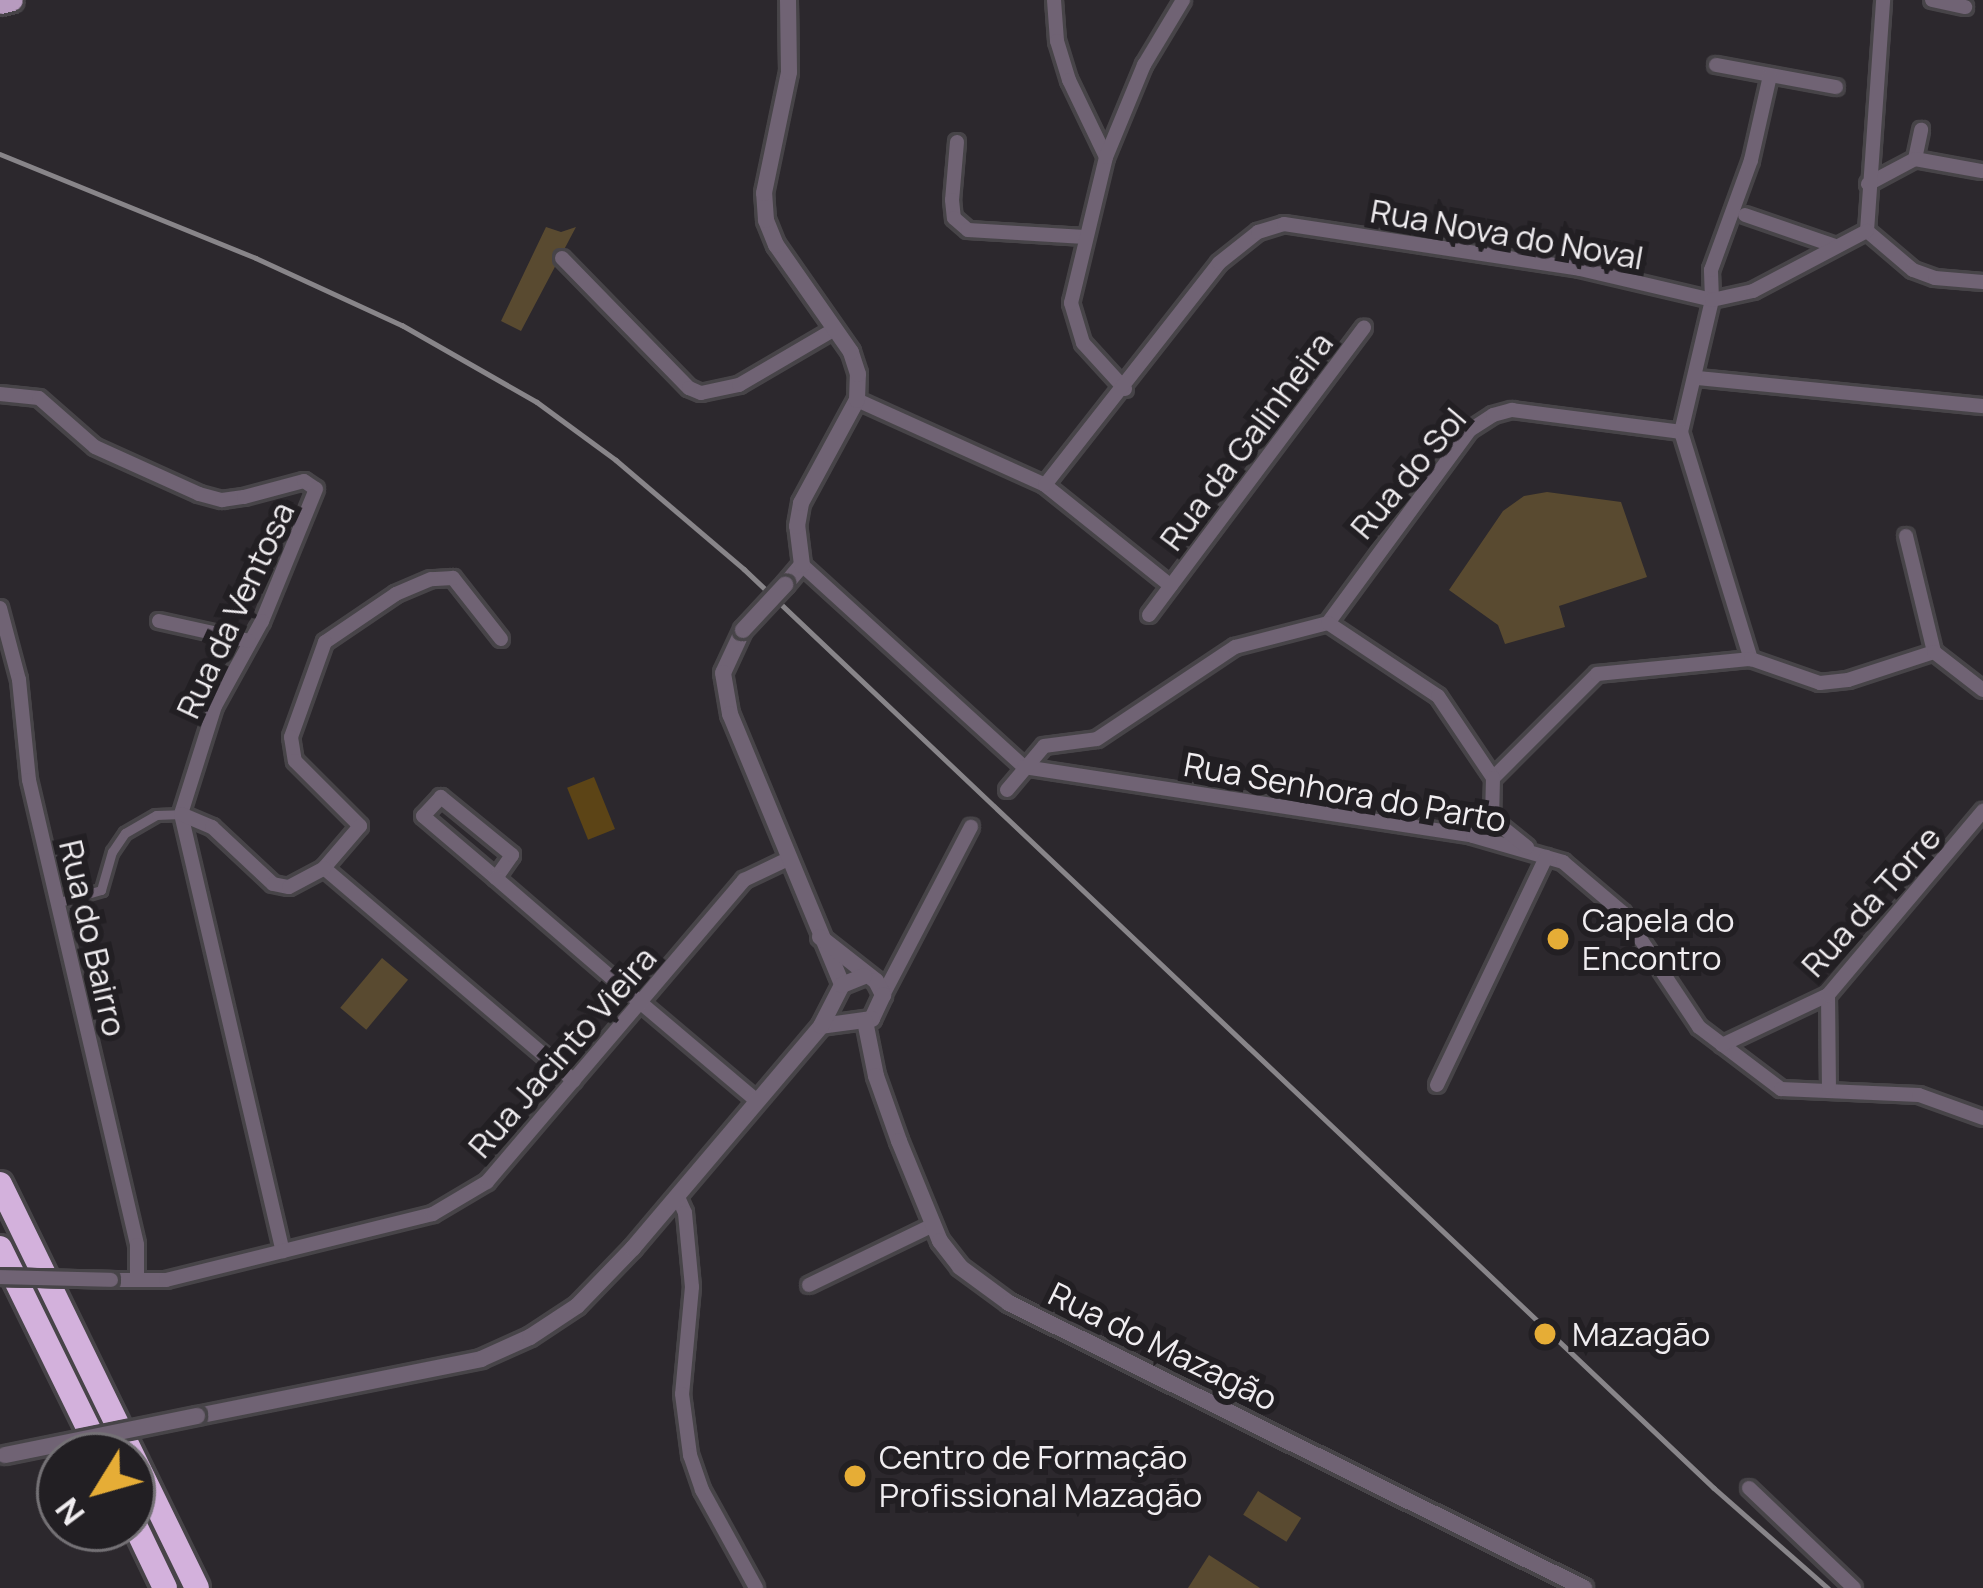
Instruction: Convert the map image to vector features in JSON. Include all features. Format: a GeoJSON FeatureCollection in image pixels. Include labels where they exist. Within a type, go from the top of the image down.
{"type":"FeatureCollection","features":[{"type":"Feature","properties":{"kind":"highway"},"geometry":{"type":"LineString","coordinates":[[0,1184],[197,1588]]}},
{"type":"Feature","properties":{"kind":"highway"},"geometry":{"type":"LineString","coordinates":[[0,1248],[90,1432]]}},
{"type":"Feature","properties":{"kind":"highway"},"geometry":{"type":"LineString","coordinates":[[148,1552],[165,1588]]}},
{"type":"Feature","properties":{"kind":"main road"},"geometry":{"type":"LineString","coordinates":[[0,2],[12,0]]}},
{"type":"Feature","properties":{"kind":"street"},"geometry":{"type":"LineString","coordinates":[[788,0],[789,72],[764,193],[766,220],[776,245],[835,329],[858,374],[857,400],[801,502],[796,526],[802,566],[1024,767]]}},
{"type":"Feature","properties":{"kind":"street"},"geometry":{"type":"LineString","coordinates":[[1054,0],[1057,41],[1069,80],[1106,157]]}},
{"type":"Feature","properties":{"kind":"street"},"geometry":{"type":"LineString","coordinates":[[1125,389],[1074,326],[1071,303],[1106,157],[1144,65],[1183,0]]}},
{"type":"Feature","properties":{"kind":"street"},"geometry":{"type":"LineString","coordinates":[[1867,231],[1883,0]]}},
{"type":"Feature","properties":{"kind":"street"},"geometry":{"type":"LineString","coordinates":[[1932,0],[1965,7]]}},
{"type":"Feature","properties":{"kind":"street"},"geometry":{"type":"LineString","coordinates":[[1716,65],[1835,87]]}},
{"type":"Feature","properties":{"kind":"street"},"geometry":{"type":"LineString","coordinates":[[1751,659],[1682,432],[1712,300],[1711,270],[1751,160],[1770,76]]}},
{"type":"Feature","properties":{"kind":"street"},"geometry":{"type":"LineString","coordinates":[[1915,159],[1921,130]]}},
{"type":"Feature","properties":{"kind":"street"},"geometry":{"type":"LineString","coordinates":[[957,142],[954,218],[968,230],[1085,237]]}},
{"type":"Feature","properties":{"kind":"street"},"geometry":{"type":"LineString","coordinates":[[1868,184],[1915,159],[1982,171]]}},
{"type":"Feature","properties":{"kind":"street"},"geometry":{"type":"LineString","coordinates":[[1744,215],[1835,246]]}},
{"type":"Feature","properties":{"kind":"street","name":"Rua Nova do Noval"},"geometry":{"type":"LineString","coordinates":[[1045,485],[1125,389],[1219,263],[1258,232],[1284,224],[1580,268],[1712,300]]}},
{"type":"Feature","properties":{"kind":"street"},"geometry":{"type":"LineString","coordinates":[[1712,300],[1753,291],[1867,231]]}},
{"type":"Feature","properties":{"kind":"street"},"geometry":{"type":"LineString","coordinates":[[1867,231],[1913,270],[1935,278],[1983,282]]}},
{"type":"Feature","properties":{"kind":"street"},"geometry":{"type":"LineString","coordinates":[[562,258],[689,388],[701,393],[739,385],[835,329]]}},
{"type":"Feature","properties":{"kind":"street","name":"Rua da Galinheira"},"geometry":{"type":"LineString","coordinates":[[1149,615],[1364,328]]}},
{"type":"Feature","properties":{"kind":"street"},"geometry":{"type":"LineString","coordinates":[[1697,378],[1983,406]]}},
{"type":"Feature","properties":{"kind":"street","name":"Rua da Ventosa"},"geometry":{"type":"LineString","coordinates":[[0,394],[39,398],[95,447],[199,494],[222,500],[278,484],[311,483],[316,497],[215,706],[181,814]]}},
{"type":"Feature","properties":{"kind":"street","name":"Rua da Galinheira"},"geometry":{"type":"LineString","coordinates":[[857,400],[1045,485],[1171,586]]}},
{"type":"Feature","properties":{"kind":"street","name":"Rua do Sol"},"geometry":{"type":"LineString","coordinates":[[1328,623],[1470,430],[1493,415],[1512,410],[1682,432]]}},
{"type":"Feature","properties":{"kind":"street"},"geometry":{"type":"LineString","coordinates":[[1906,536],[1934,652],[1983,690]]}},
{"type":"Feature","properties":{"kind":"street"},"geometry":{"type":"LineString","coordinates":[[802,566],[742,630],[723,673],[730,714],[840,991],[842,1011],[859,1020]]}},
{"type":"Feature","properties":{"kind":"street"},"geometry":{"type":"LineString","coordinates":[[56,903],[101,890],[112,852],[125,833],[157,815],[181,814],[212,827],[273,884],[289,887],[324,868],[360,826],[295,761],[291,737],[325,642],[396,594],[431,579],[453,578],[501,638]]}},
{"type":"Feature","properties":{"kind":"street","name":"Rua do Bairro"},"geometry":{"type":"LineString","coordinates":[[0,608],[13,641],[28,780],[137,1245],[137,1279]]}},
{"type":"Feature","properties":{"kind":"street"},"geometry":{"type":"LineString","coordinates":[[159,621],[249,641]]}},
{"type":"Feature","properties":{"kind":"street"},"geometry":{"type":"LineString","coordinates":[[1007,790],[1044,746],[1097,739],[1139,716],[1186,676],[1235,647],[1328,623],[1438,696],[1493,778],[1492,819],[1473,836]]}},
{"type":"Feature","properties":{"kind":"street"},"geometry":{"type":"LineString","coordinates":[[1493,778],[1597,674],[1751,659],[1820,682],[1848,680],[1934,652]]}},
{"type":"Feature","properties":{"kind":"street","name":"Rua Senhora do Parto"},"geometry":{"type":"LineString","coordinates":[[1024,767],[1473,836],[1563,862],[1623,913],[1699,1027],[1780,1089],[1918,1095],[1983,1118]]}},
{"type":"Feature","properties":{"kind":"street"},"geometry":{"type":"LineString","coordinates":[[496,878],[512,856],[441,797],[423,817],[757,1101]]}},
{"type":"Feature","properties":{"kind":"street","name":"Rua da Torre"},"geometry":{"type":"LineString","coordinates":[[1722,1045],[1828,995],[1916,897],[1983,811]]}},
{"type":"Feature","properties":{"kind":"street"},"geometry":{"type":"LineString","coordinates":[[181,814],[283,1251]]}},
{"type":"Feature","properties":{"kind":"street"},"geometry":{"type":"LineString","coordinates":[[1437,1084],[1541,856],[1492,819]]}},
{"type":"Feature","properties":{"kind":"street"},"geometry":{"type":"LineString","coordinates":[[821,1026],[859,1020],[881,1009],[884,994],[971,826]]}},
{"type":"Feature","properties":{"kind":"street","name":"Rua Jacinto Vieira"},"geometry":{"type":"LineString","coordinates":[[0,1277],[166,1280],[434,1214],[487,1182],[745,880],[788,859]]}},
{"type":"Feature","properties":{"kind":"street"},"geometry":{"type":"LineString","coordinates":[[324,868],[574,1082]]}},
{"type":"Feature","properties":{"kind":"street"},"geometry":{"type":"LineString","coordinates":[[820,938],[876,981],[884,994]]}},
{"type":"Feature","properties":{"kind":"street"},"geometry":{"type":"LineString","coordinates":[[3,1455],[481,1359],[530,1336],[577,1306],[678,1197],[821,1026],[840,991],[864,976]]}},
{"type":"Feature","properties":{"kind":"street"},"geometry":{"type":"LineString","coordinates":[[1828,995],[1829,1088]]}},
{"type":"Feature","properties":{"kind":"street","name":"Rua do Mazagão"},"geometry":{"type":"LineString","coordinates":[[859,1020],[933,1225],[960,1267],[1009,1303],[1584,1588]]}},
{"type":"Feature","properties":{"kind":"street"},"geometry":{"type":"LineString","coordinates":[[678,1197],[685,1213],[692,1287],[682,1394],[686,1437],[702,1490],[756,1588]]}},
{"type":"Feature","properties":{"kind":"street"},"geometry":{"type":"LineString","coordinates":[[809,1285],[933,1225]]}},
{"type":"Feature","properties":{"kind":"street"},"geometry":{"type":"LineString","coordinates":[[1749,1487],[1853,1588]]}},
{"type":"Feature","properties":{"kind":"shaded area"},"geometry":{"type":"Polygon","coordinates":[[[546,227],[561,232],[576,227],[521,331],[501,321],[546,227]]]}},
{"type":"Feature","properties":{"kind":"shaded area"},"geometry":{"type":"Polygon","coordinates":[[[1547,492],[1621,502],[1647,577],[1559,606],[1565,627],[1505,644],[1498,625],[1449,590],[1503,511],[1524,496],[1547,492]]]}},
{"type":"Feature","properties":{"kind":"shaded area"},"geometry":{"type":"Polygon","coordinates":[[[594,777],[615,829],[588,840],[567,788],[594,777]]]}},
{"type":"Feature","properties":{"kind":"shaded area"},"geometry":{"type":"Polygon","coordinates":[[[382,958],[408,980],[366,1030],[340,1008],[382,958]]]}},
{"type":"Feature","properties":{"kind":"shaded area"},"geometry":{"type":"Polygon","coordinates":[[[1258,1491],[1301,1518],[1286,1542],[1243,1515],[1258,1491]]]}},
{"type":"Feature","properties":{"kind":"shaded area"},"geometry":{"type":"Polygon","coordinates":[[[1209,1555],[1260,1588],[1188,1588],[1209,1555]]]}},
{"type":"Feature","properties":{"kind":"railway"},"geometry":{"type":"LineString","coordinates":[[0,154],[256,258],[402,325],[537,402],[616,460],[744,569],[1714,1488],[1828,1588]]}},
{"type":"Feature","properties":{"kind":"place","name":"Capela do Encontro"},"geometry":{"type":"Point","coordinates":[1558,939]}},
{"type":"Feature","properties":{"kind":"place","name":"Mazagão"},"geometry":{"type":"Point","coordinates":[1545,1334]}},
{"type":"Feature","properties":{"kind":"place","name":"Centro de Formação Profissional Mazagão"},"geometry":{"type":"Point","coordinates":[855,1476]}}]}
